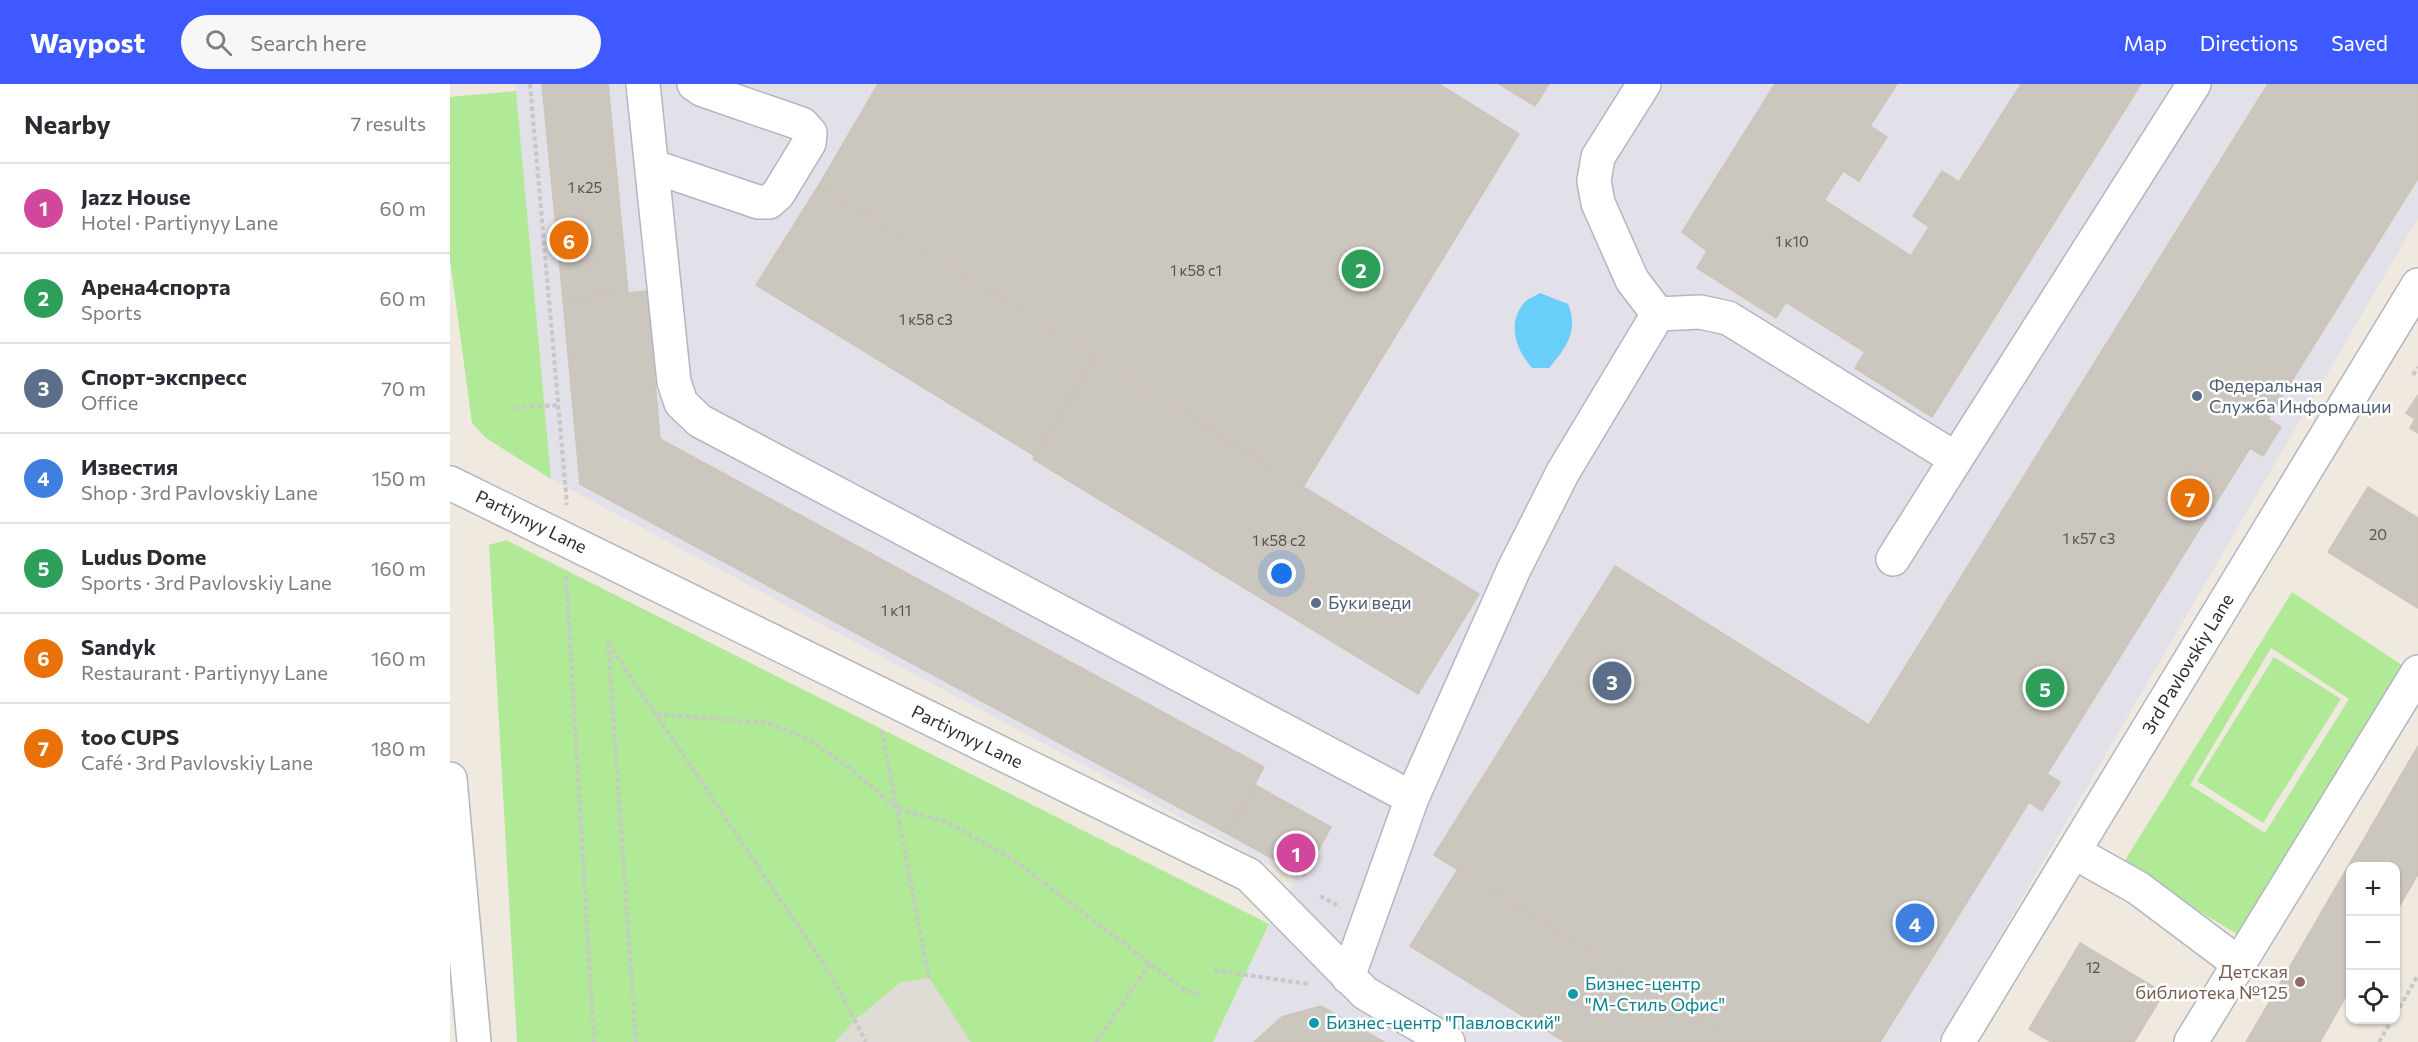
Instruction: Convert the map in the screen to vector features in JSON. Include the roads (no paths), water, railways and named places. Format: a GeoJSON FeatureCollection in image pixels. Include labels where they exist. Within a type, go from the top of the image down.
{"type":"FeatureCollection","features":[{"type":"Feature","properties":{"kind":"street"},"geometry":{"type":"LineString","coordinates":[[643,84],[674,382],[681,403],[700,420],[1412,798]]}},
{"type":"Feature","properties":{"kind":"street"},"geometry":{"type":"LineString","coordinates":[[651,166],[758,202],[769,202],[778,194],[809,143],[810,133],[802,124],[703,90],[694,84]]}},
{"type":"Feature","properties":{"kind":"street"},"geometry":{"type":"LineString","coordinates":[[1644,84],[1598,157],[1594,182],[1598,203],[1632,280],[1658,314]]}},
{"type":"Feature","properties":{"kind":"street"},"geometry":{"type":"LineString","coordinates":[[1893,560],[2194,84]]}},
{"type":"Feature","properties":{"kind":"street","name":"3rd Pavlovskiy Lane"},"geometry":{"type":"LineString","coordinates":[[1958,1042],[2418,285]]}},
{"type":"Feature","properties":{"kind":"street"},"geometry":{"type":"LineString","coordinates":[[1658,314],[1700,312],[1728,318],[1956,459]]}},
{"type":"Feature","properties":{"kind":"street"},"geometry":{"type":"LineString","coordinates":[[1357,985],[1412,798],[1514,569],[1558,482],[1658,314]]}},
{"type":"Feature","properties":{"kind":"street","name":"Partiynyy Lane"},"geometry":{"type":"LineString","coordinates":[[450,483],[1250,875],[1357,985],[1448,1042]]}},
{"type":"Feature","properties":{"kind":"street"},"geometry":{"type":"LineString","coordinates":[[2191,1042],[2418,672]]}},
{"type":"Feature","properties":{"kind":"street"},"geometry":{"type":"LineString","coordinates":[[450,779],[474,1042]]}},
{"type":"Feature","properties":{"kind":"street"},"geometry":{"type":"LineString","coordinates":[[2074,852],[2138,888],[2238,963]]}},
{"type":"Feature","properties":{"kind":"water"},"geometry":{"type":"Polygon","coordinates":[[[1540,293],[1568,304],[1571,314],[1569,339],[1549,368],[1532,368],[1522,354],[1516,337],[1515,328],[1519,311],[1525,302],[1540,293]]]}},
{"type":"Feature","properties":{"kind":"place","name":"Sandyk"},"geometry":{"type":"Point","coordinates":[569,240]}},
{"type":"Feature","properties":{"kind":"place","name":"Арена4спорта"},"geometry":{"type":"Point","coordinates":[1361,269]}},
{"type":"Feature","properties":{"kind":"place","name":"Федеральная Служба Информации"},"geometry":{"type":"Point","coordinates":[2197,396]}},
{"type":"Feature","properties":{"kind":"place","name":"too CUPS"},"geometry":{"type":"Point","coordinates":[2190,498]}},
{"type":"Feature","properties":{"kind":"place","name":"Буки веди"},"geometry":{"type":"Point","coordinates":[1316,603]}},
{"type":"Feature","properties":{"kind":"place","name":"Спорт-экспресс"},"geometry":{"type":"Point","coordinates":[1612,681]}},
{"type":"Feature","properties":{"kind":"place","name":"Ludus Dome"},"geometry":{"type":"Point","coordinates":[2045,688]}},
{"type":"Feature","properties":{"kind":"place","name":"Jazz House"},"geometry":{"type":"Point","coordinates":[1296,853]}},
{"type":"Feature","properties":{"kind":"place","name":"Известия"},"geometry":{"type":"Point","coordinates":[1915,923]}},
{"type":"Feature","properties":{"kind":"place","name":"Детская библиотека №125"},"geometry":{"type":"Point","coordinates":[2300,982]}},
{"type":"Feature","properties":{"kind":"place","name":"Бизнес-центр \"М-Стиль Офис\""},"geometry":{"type":"Point","coordinates":[1573,994]}},
{"type":"Feature","properties":{"kind":"place","name":"Бизнес-центр \"Павловский\""},"geometry":{"type":"Point","coordinates":[1314,1023]}}]}
